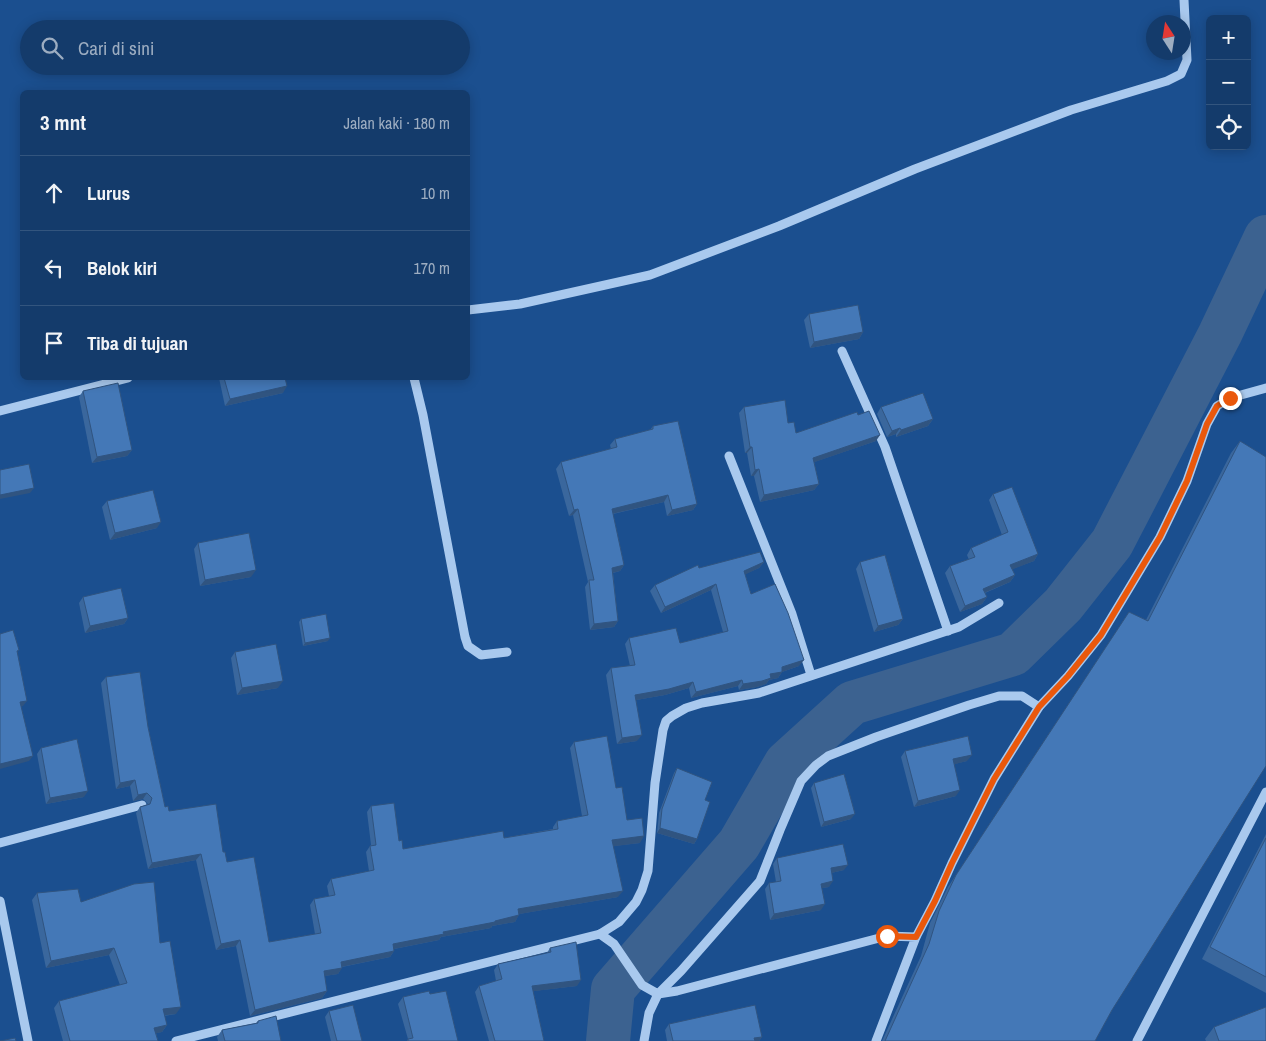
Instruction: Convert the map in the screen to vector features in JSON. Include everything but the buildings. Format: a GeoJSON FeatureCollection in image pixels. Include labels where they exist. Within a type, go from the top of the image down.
{"type":"FeatureCollection","features":[{"type":"Feature","properties":{"kind":"street"},"geometry":{"type":"LineString","coordinates":[[470,310],[520,304],[650,274],[780,226],[915,169],[1071,110],[1167,81],[1181,74],[1188,60],[1184,0]]}},
{"type":"Feature","properties":{"kind":"street"},"geometry":{"type":"LineString","coordinates":[[842,351],[885,447],[948,631]]}},
{"type":"Feature","properties":{"kind":"street"},"geometry":{"type":"LineString","coordinates":[[0,411],[120,380]]}},
{"type":"Feature","properties":{"kind":"street"},"geometry":{"type":"LineString","coordinates":[[414,380],[468,646],[480,655],[507,652]]}},
{"type":"Feature","properties":{"kind":"street"},"geometry":{"type":"LineString","coordinates":[[876,1041],[916,937],[994,779],[1039,707],[1068,676],[1101,635],[1160,537],[1187,481],[1207,424],[1217,406],[1230,398],[1266,388]]}},
{"type":"Feature","properties":{"kind":"street"},"geometry":{"type":"LineString","coordinates":[[729,456],[792,614],[811,675]]}},
{"type":"Feature","properties":{"kind":"street"},"geometry":{"type":"LineString","coordinates":[[176,1041],[600,934],[619,922],[636,902],[642,890],[648,871],[654,783],[663,730],[666,721],[678,711],[702,703],[759,693],[948,631],[959,627],[1000,603]]}},
{"type":"Feature","properties":{"kind":"street"},"geometry":{"type":"LineString","coordinates":[[644,1041],[649,1013],[658,994],[760,882],[801,781],[816,765],[828,756],[876,737],[999,696],[1022,696],[1039,707]]}},
{"type":"Feature","properties":{"kind":"street"},"geometry":{"type":"LineString","coordinates":[[1137,1041],[1266,792]]}},
{"type":"Feature","properties":{"kind":"street"},"geometry":{"type":"LineString","coordinates":[[0,843],[142,806]]}},
{"type":"Feature","properties":{"kind":"street"},"geometry":{"type":"LineString","coordinates":[[0,901],[28,1041]]}},
{"type":"Feature","properties":{"kind":"street"},"geometry":{"type":"LineString","coordinates":[[600,934],[614,944],[642,985],[658,994],[677,991],[887,936],[916,937]]}},
{"type":"Feature","properties":{"kind":"waterway"},"geometry":{"type":"LineString","coordinates":[[608,1041],[613,989],[739,844],[786,763],[852,703],[1013,654],[1063,605],[1112,543],[1220,334],[1266,237]]}},
{"type":"Feature","properties":{"kind":"route"},"geometry":{"type":"LineString","coordinates":[[887,936],[916,937],[994,779],[1039,707],[1068,676],[1101,635],[1160,537],[1187,481],[1207,424],[1217,406],[1230,398]]}}]}
